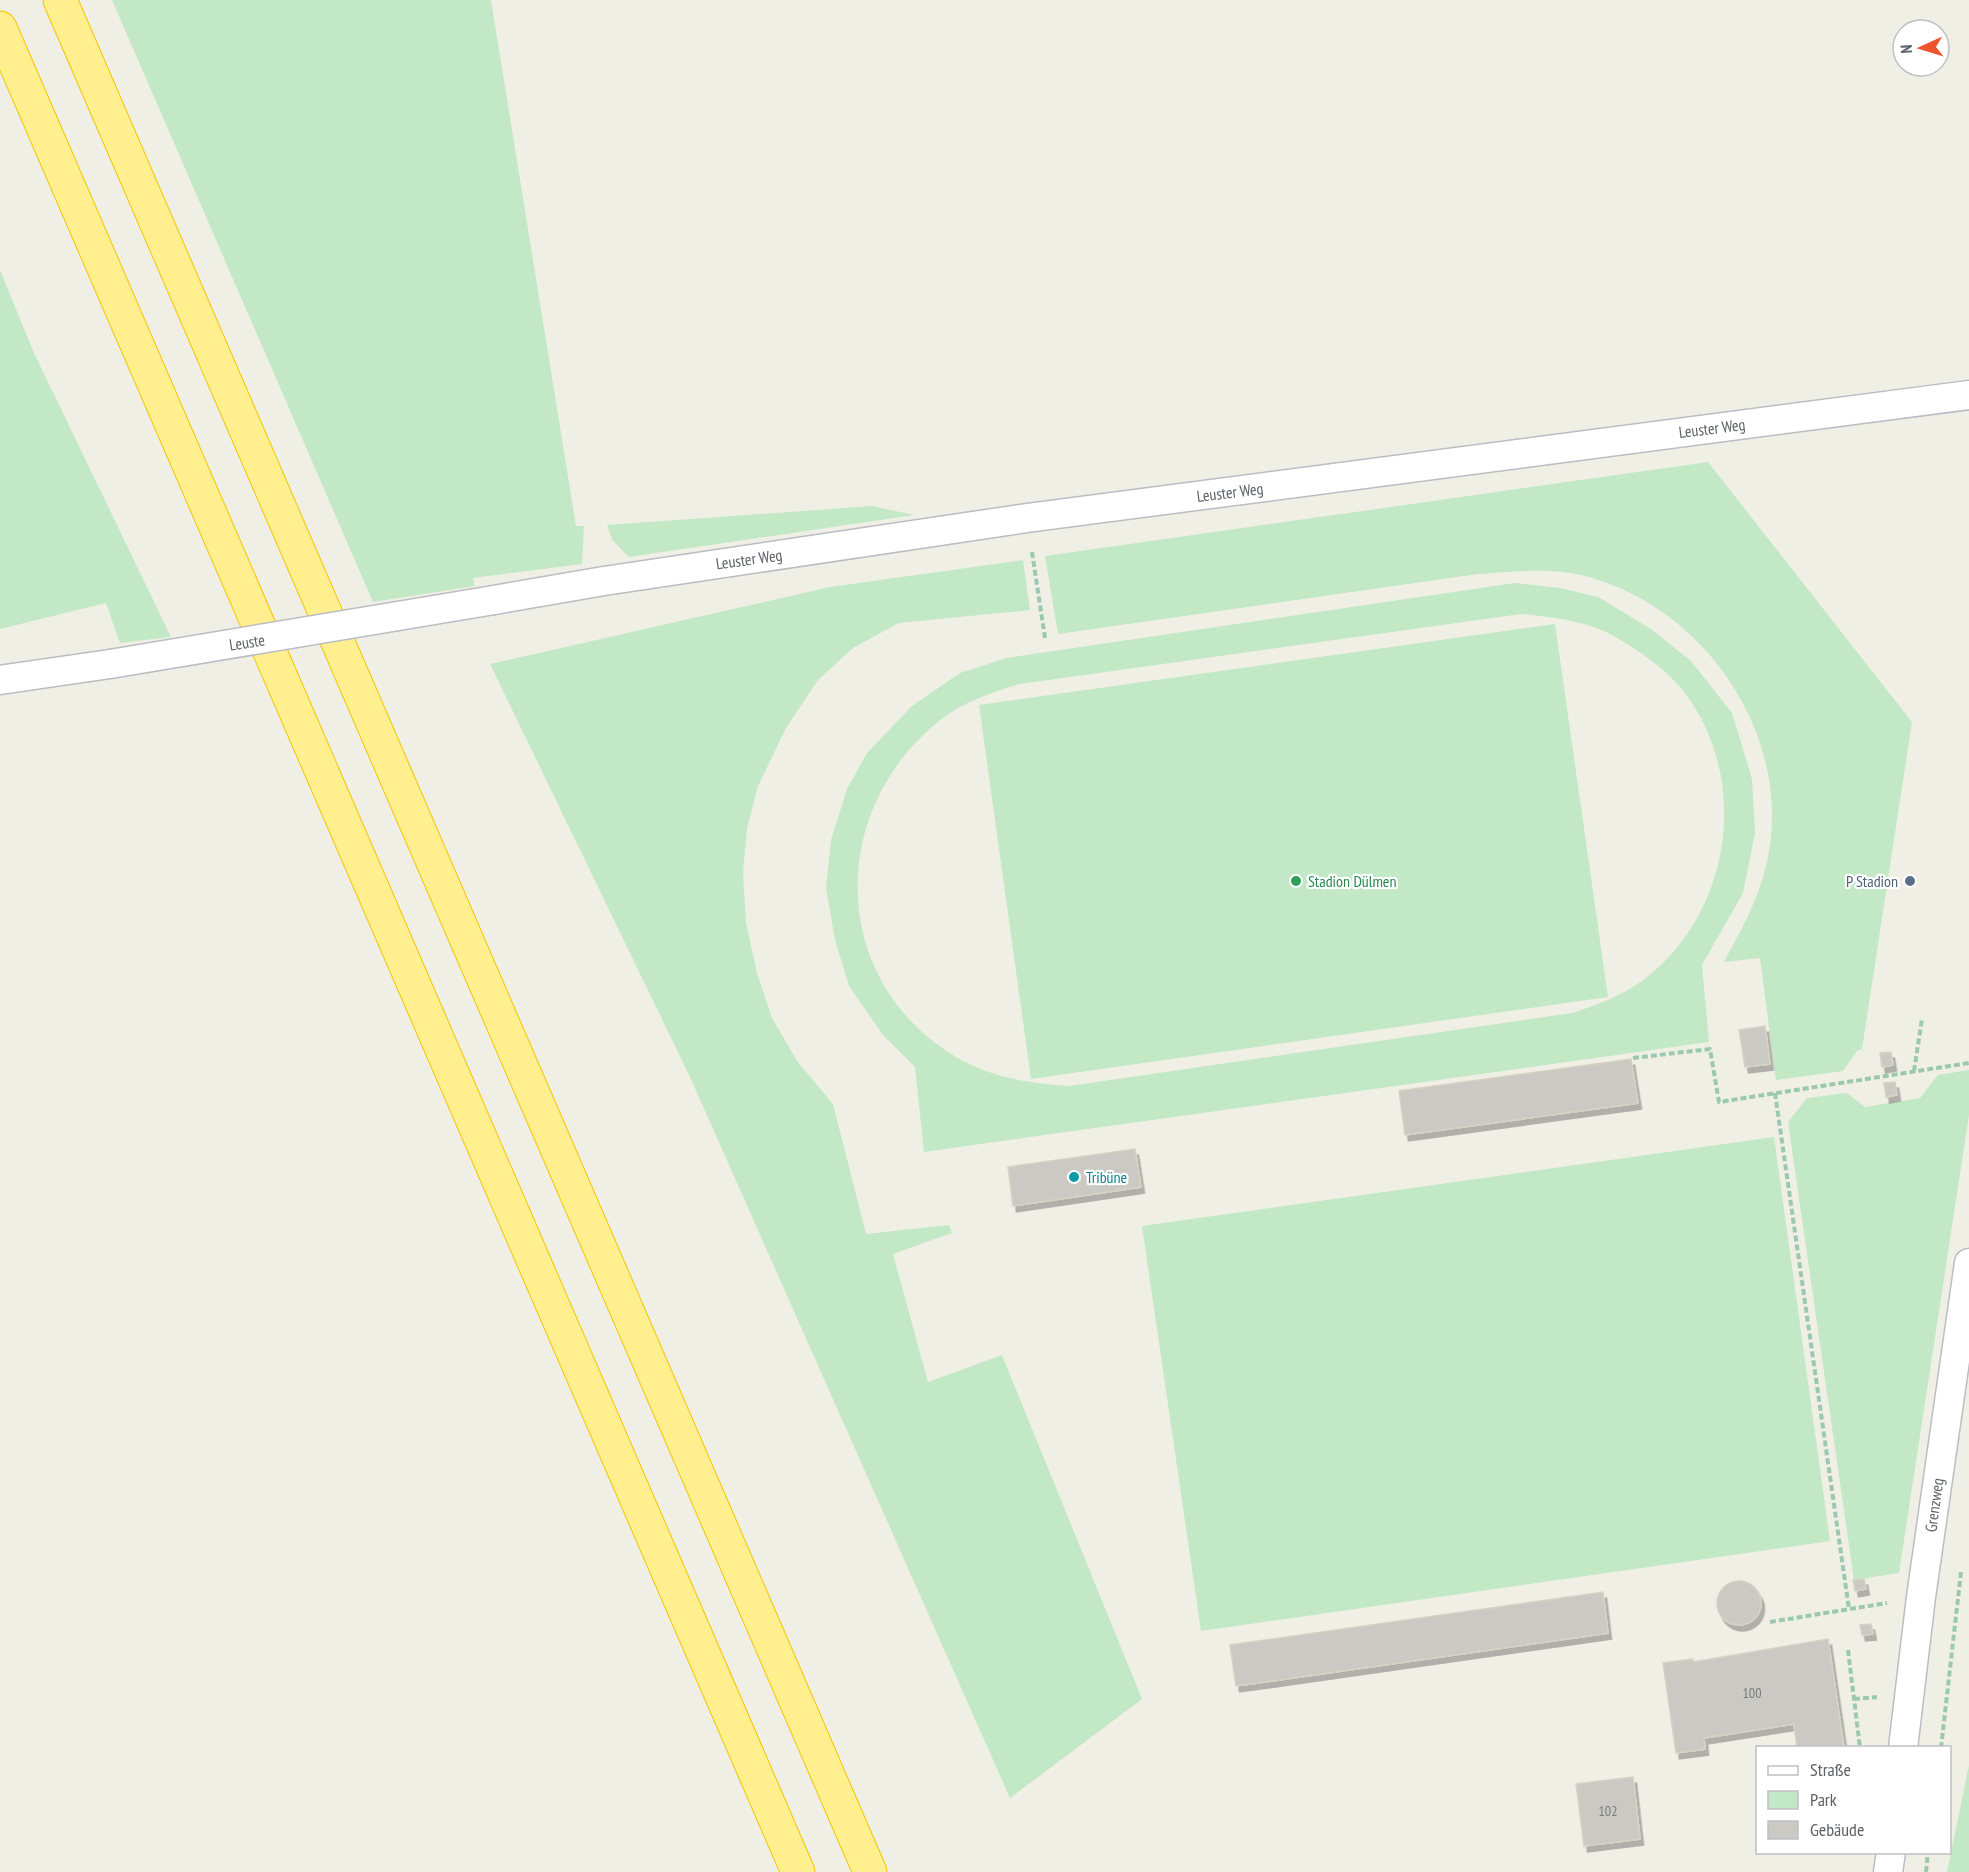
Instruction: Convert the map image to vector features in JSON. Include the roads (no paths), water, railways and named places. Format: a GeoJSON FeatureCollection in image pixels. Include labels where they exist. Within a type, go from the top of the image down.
{"type":"FeatureCollection","features":[{"type":"Feature","properties":{"kind":"highway"},"geometry":{"type":"LineString","coordinates":[[60,0],[870,1872]]}},
{"type":"Feature","properties":{"kind":"highway"},"geometry":{"type":"LineString","coordinates":[[0,28],[798,1872]]}},
{"type":"Feature","properties":{"kind":"street","name":"Leuster Weg"},"geometry":{"type":"LineString","coordinates":[[494,600],[661,572],[1027,518],[1969,395]]}},
{"type":"Feature","properties":{"kind":"street","name":"Leuste"},"geometry":{"type":"LineString","coordinates":[[0,680],[494,600]]}},
{"type":"Feature","properties":{"kind":"street","name":"Grenzweg"},"geometry":{"type":"LineString","coordinates":[[1903,1746],[1921,1597],[1969,1263]]}},
{"type":"Feature","properties":{"kind":"street"},"geometry":{"type":"LineString","coordinates":[[1888,1872],[1891,1854]]}},
{"type":"Feature","properties":{"kind":"place","name":"Stadion Dülmen"},"geometry":{"type":"Point","coordinates":[1296,881]}},
{"type":"Feature","properties":{"kind":"place","name":"P Stadion"},"geometry":{"type":"Point","coordinates":[1910,881]}},
{"type":"Feature","properties":{"kind":"place","name":"Tribüne"},"geometry":{"type":"Point","coordinates":[1074,1177]}}]}
